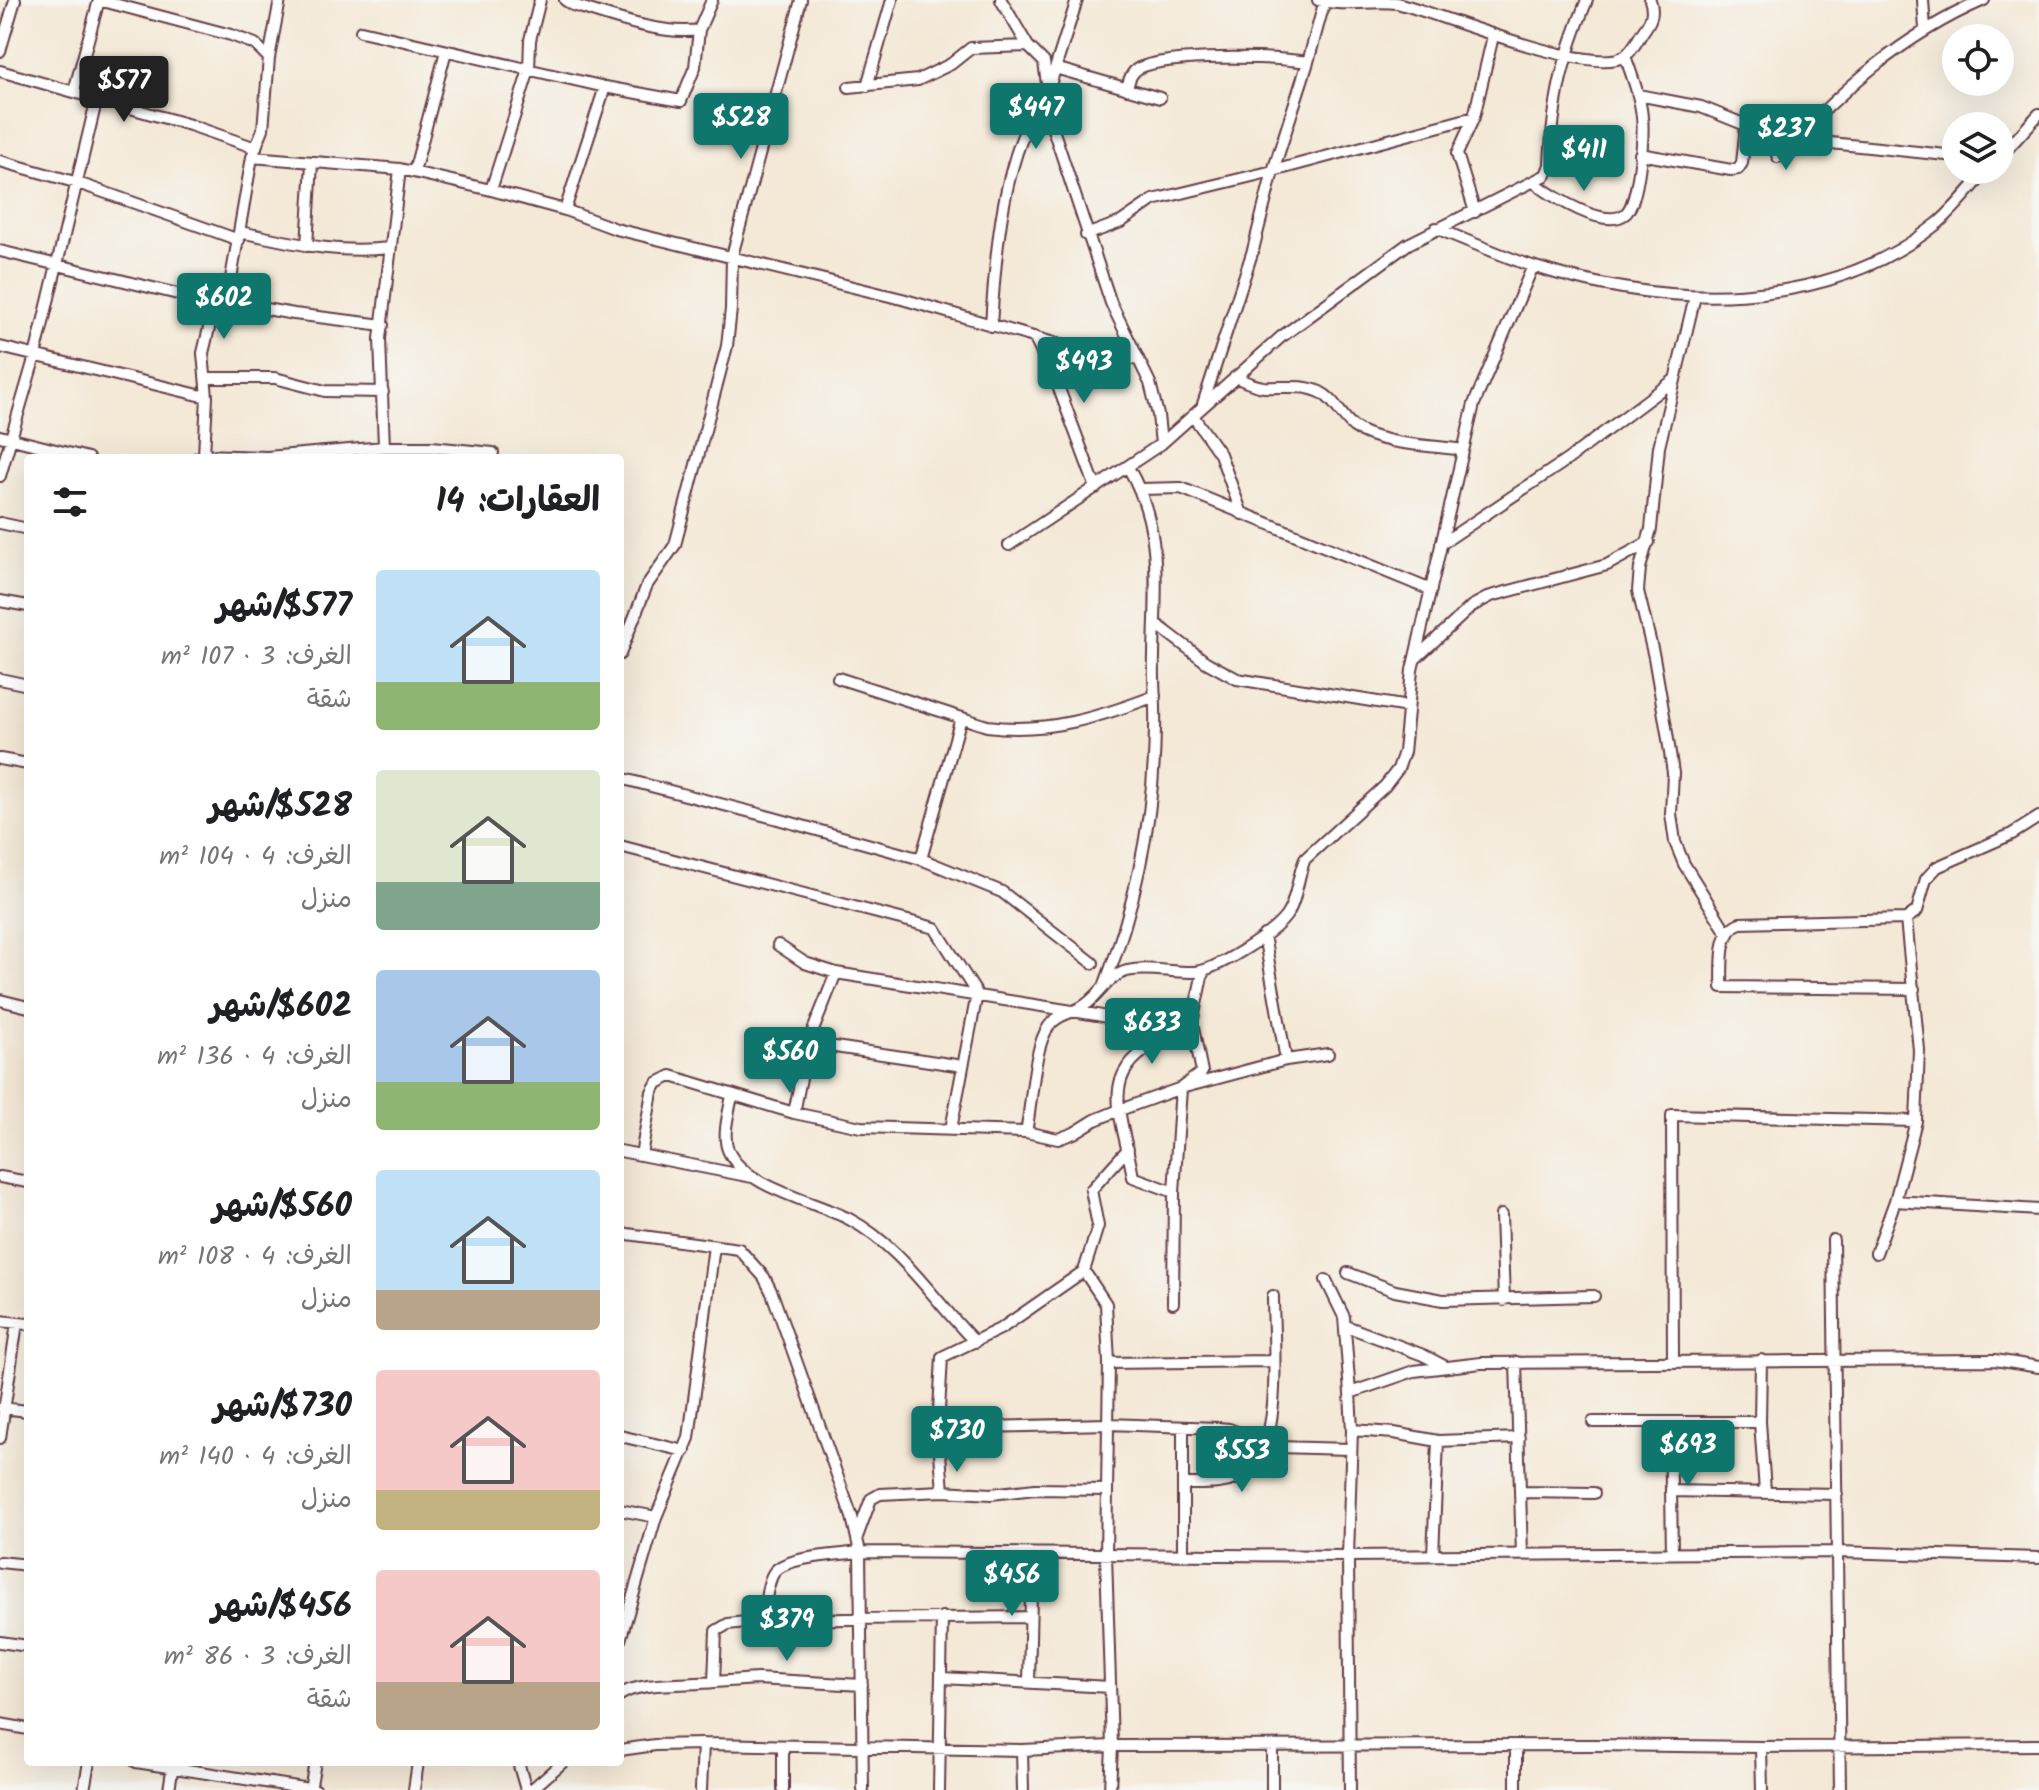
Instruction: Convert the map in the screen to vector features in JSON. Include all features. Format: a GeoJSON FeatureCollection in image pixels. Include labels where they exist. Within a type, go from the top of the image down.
{"type":"FeatureCollection","features":[{"type":"Feature","properties":{"kind":"street"},"geometry":{"type":"LineString","coordinates":[[0,51],[15,0]]}},
{"type":"Feature","properties":{"kind":"street"},"geometry":{"type":"LineString","coordinates":[[74,91],[99,0],[231,35],[255,44],[269,58]]}},
{"type":"Feature","properties":{"kind":"street"},"geometry":{"type":"LineString","coordinates":[[227,302],[254,153],[263,129],[269,58],[280,0]]}},
{"type":"Feature","properties":{"kind":"street"},"geometry":{"type":"LineString","coordinates":[[491,190],[529,70],[530,40],[540,0]]}},
{"type":"Feature","properties":{"kind":"street"},"geometry":{"type":"LineString","coordinates":[[565,0],[649,27],[681,33],[699,30]]}},
{"type":"Feature","properties":{"kind":"street"},"geometry":{"type":"LineString","coordinates":[[361,31],[605,87],[681,101],[695,67],[699,30],[712,0]]}},
{"type":"Feature","properties":{"kind":"street"},"geometry":{"type":"LineString","coordinates":[[624,644],[647,585],[675,545],[727,346],[732,256],[801,0]]}},
{"type":"Feature","properties":{"kind":"street"},"geometry":{"type":"LineString","coordinates":[[867,86],[892,0]]}},
{"type":"Feature","properties":{"kind":"street"},"geometry":{"type":"LineString","coordinates":[[991,326],[997,255],[1014,165],[1031,116],[1048,91],[1044,62],[1028,46],[1001,0]]}},
{"type":"Feature","properties":{"kind":"street"},"geometry":{"type":"LineString","coordinates":[[1077,0],[1048,91],[1051,128],[1111,303],[1150,383],[1161,444]]}},
{"type":"Feature","properties":{"kind":"street"},"geometry":{"type":"LineString","coordinates":[[1009,545],[1161,444],[1301,322],[1408,244],[1535,183],[1549,171],[1555,97],[1566,54],[1587,0]]}},
{"type":"Feature","properties":{"kind":"street"},"geometry":{"type":"LineString","coordinates":[[1202,408],[1246,273],[1273,171],[1308,62],[1322,1],[1391,2],[1493,36],[1600,60],[1625,56],[1650,22],[1653,12],[1650,0]]}},
{"type":"Feature","properties":{"kind":"street"},"geometry":{"type":"LineString","coordinates":[[1923,0],[1925,29]]}},
{"type":"Feature","properties":{"kind":"street"},"geometry":{"type":"LineString","coordinates":[[1778,157],[1824,108],[1858,78],[1925,29],[1984,0]]}},
{"type":"Feature","properties":{"kind":"street"},"geometry":{"type":"LineString","coordinates":[[1475,212],[1457,154],[1474,117],[1493,36]]}},
{"type":"Feature","properties":{"kind":"street"},"geometry":{"type":"LineString","coordinates":[[849,87],[918,80],[936,73],[971,48],[1028,46]]}},
{"type":"Feature","properties":{"kind":"street"},"geometry":{"type":"LineString","coordinates":[[414,172],[446,51]]}},
{"type":"Feature","properties":{"kind":"street"},"geometry":{"type":"LineString","coordinates":[[1535,183],[1552,196],[1589,213],[1615,218],[1624,216],[1630,209],[1635,192],[1643,119],[1625,56]]}},
{"type":"Feature","properties":{"kind":"street"},"geometry":{"type":"LineString","coordinates":[[1127,89],[1130,76],[1139,68],[1175,61],[1260,58],[1308,62]]}},
{"type":"Feature","properties":{"kind":"street"},"geometry":{"type":"LineString","coordinates":[[1055,68],[1160,98]]}},
{"type":"Feature","properties":{"kind":"street"},"geometry":{"type":"LineString","coordinates":[[0,71],[97,98],[254,153],[312,163],[400,169],[491,190],[565,210],[616,229],[902,299],[1034,337],[1138,360]]}},
{"type":"Feature","properties":{"kind":"street"},"geometry":{"type":"LineString","coordinates":[[565,210],[605,87]]}},
{"type":"Feature","properties":{"kind":"street"},"geometry":{"type":"LineString","coordinates":[[1638,95],[1701,107],[1768,134],[1778,157]]}},
{"type":"Feature","properties":{"kind":"street"},"geometry":{"type":"LineString","coordinates":[[0,476],[35,356],[97,98]]}},
{"type":"Feature","properties":{"kind":"street"},"geometry":{"type":"LineString","coordinates":[[2014,142],[2039,114]]}},
{"type":"Feature","properties":{"kind":"street"},"geometry":{"type":"LineString","coordinates":[[1086,235],[1121,222],[1153,200],[1474,117]]}},
{"type":"Feature","properties":{"kind":"street"},"geometry":{"type":"LineString","coordinates":[[1640,154],[1738,169],[1742,163],[1746,125]]}},
{"type":"Feature","properties":{"kind":"street"},"geometry":{"type":"LineString","coordinates":[[1778,157],[1821,142],[1942,155]]}},
{"type":"Feature","properties":{"kind":"street"},"geometry":{"type":"LineString","coordinates":[[0,161],[240,236],[344,251],[390,248]]}},
{"type":"Feature","properties":{"kind":"street"},"geometry":{"type":"LineString","coordinates":[[307,246],[312,163]]}},
{"type":"Feature","properties":{"kind":"street"},"geometry":{"type":"LineString","coordinates":[[384,447],[380,339],[400,169]]}},
{"type":"Feature","properties":{"kind":"street"},"geometry":{"type":"LineString","coordinates":[[1436,228],[1533,266],[1635,290],[1695,296],[1758,295],[1813,286],[1858,270],[1902,248],[1939,222],[1975,184]]}},
{"type":"Feature","properties":{"kind":"street"},"geometry":{"type":"LineString","coordinates":[[0,251],[215,303],[227,302],[383,325]]}},
{"type":"Feature","properties":{"kind":"street"},"geometry":{"type":"LineString","coordinates":[[1026,1132],[1043,1037],[1057,1018],[1089,1002],[1104,986],[1128,971],[1203,972],[1221,965],[1264,935],[1288,913],[1305,859],[1370,801],[1398,769],[1404,752],[1412,670],[1474,404],[1533,266]]}},
{"type":"Feature","properties":{"kind":"street"},"geometry":{"type":"LineString","coordinates":[[1695,296],[1655,477],[1649,542],[1640,568],[1638,591],[1659,680],[1673,773],[1671,814],[1675,842],[1684,864],[1727,933]]}},
{"type":"Feature","properties":{"kind":"street"},"geometry":{"type":"LineString","coordinates":[[201,454],[207,397],[203,353],[215,303]]}},
{"type":"Feature","properties":{"kind":"street"},"geometry":{"type":"LineString","coordinates":[[1034,337],[1058,386],[1096,488]]}},
{"type":"Feature","properties":{"kind":"street"},"geometry":{"type":"LineString","coordinates":[[0,347],[207,397]]}},
{"type":"Feature","properties":{"kind":"street"},"geometry":{"type":"LineString","coordinates":[[1235,377],[1263,387],[1286,386],[1320,392],[1330,399],[1347,421],[1366,434],[1463,450]]}},
{"type":"Feature","properties":{"kind":"street"},"geometry":{"type":"LineString","coordinates":[[206,378],[275,378],[325,391],[383,392]]}},
{"type":"Feature","properties":{"kind":"street"},"geometry":{"type":"LineString","coordinates":[[1441,544],[1567,460],[1674,380]]}},
{"type":"Feature","properties":{"kind":"street"},"geometry":{"type":"LineString","coordinates":[[1193,416],[1220,454],[1242,514]]}},
{"type":"Feature","properties":{"kind":"street"},"geometry":{"type":"LineString","coordinates":[[0,436],[73,454]]}},
{"type":"Feature","properties":{"kind":"street"},"geometry":{"type":"LineString","coordinates":[[310,454],[384,447],[432,447],[493,453]]}},
{"type":"Feature","properties":{"kind":"street"},"geometry":{"type":"LineString","coordinates":[[1104,986],[1126,923],[1142,857],[1155,731],[1153,541],[1148,509],[1128,467]]}},
{"type":"Feature","properties":{"kind":"street"},"geometry":{"type":"LineString","coordinates":[[1141,489],[1181,488],[1431,590]]}},
{"type":"Feature","properties":{"kind":"street"},"geometry":{"type":"LineString","coordinates":[[0,523],[24,528]]}},
{"type":"Feature","properties":{"kind":"street"},"geometry":{"type":"LineString","coordinates":[[1416,658],[1472,606],[1491,596],[1622,560],[1649,542]]}},
{"type":"Feature","properties":{"kind":"street"},"geometry":{"type":"LineString","coordinates":[[0,601],[24,605]]}},
{"type":"Feature","properties":{"kind":"street"},"geometry":{"type":"LineString","coordinates":[[1155,623],[1206,662],[1237,679],[1408,707]]}},
{"type":"Feature","properties":{"kind":"street"},"geometry":{"type":"LineString","coordinates":[[838,678],[961,718],[1010,729],[1039,728],[1106,714],[1155,696]]}},
{"type":"Feature","properties":{"kind":"street"},"geometry":{"type":"LineString","coordinates":[[0,679],[24,684]]}},
{"type":"Feature","properties":{"kind":"street"},"geometry":{"type":"LineString","coordinates":[[921,859],[961,718]]}},
{"type":"Feature","properties":{"kind":"street"},"geometry":{"type":"LineString","coordinates":[[0,759],[24,763]]}},
{"type":"Feature","properties":{"kind":"street"},"geometry":{"type":"LineString","coordinates":[[624,779],[921,859],[1002,892],[1093,963]]}},
{"type":"Feature","properties":{"kind":"street"},"geometry":{"type":"LineString","coordinates":[[1914,989],[1722,987],[1727,933],[1732,926],[1744,923],[1906,919],[1917,911],[1926,879],[1937,867],[2012,834],[2039,817]]}},
{"type":"Feature","properties":{"kind":"street"},"geometry":{"type":"LineString","coordinates":[[624,847],[935,928],[977,994],[951,1129]]}},
{"type":"Feature","properties":{"kind":"street"},"geometry":{"type":"LineString","coordinates":[[1876,1253],[1895,1201],[1916,1121],[1919,1050],[1906,919]]}},
{"type":"Feature","properties":{"kind":"street"},"geometry":{"type":"LineString","coordinates":[[1264,935],[1286,1060]]}},
{"type":"Feature","properties":{"kind":"street"},"geometry":{"type":"LineString","coordinates":[[778,945],[805,963],[836,973],[977,994],[1178,1032]]}},
{"type":"Feature","properties":{"kind":"street"},"geometry":{"type":"LineString","coordinates":[[1173,1303],[1174,1192],[1181,1088],[1202,1072],[1192,1028],[1203,972]]}},
{"type":"Feature","properties":{"kind":"street"},"geometry":{"type":"LineString","coordinates":[[794,1113],[808,1043],[836,973]]}},
{"type":"Feature","properties":{"kind":"street"},"geometry":{"type":"LineString","coordinates":[[0,1000],[24,1006]]}},
{"type":"Feature","properties":{"kind":"street"},"geometry":{"type":"LineString","coordinates":[[1174,1192],[1133,1177],[1117,1111],[1116,1093],[1125,1071],[1147,1048],[1192,1028]]}},
{"type":"Feature","properties":{"kind":"street"},"geometry":{"type":"LineString","coordinates":[[808,1043],[963,1066]]}},
{"type":"Feature","properties":{"kind":"street"},"geometry":{"type":"LineString","coordinates":[[641,1155],[652,1092],[661,1080],[676,1077],[794,1113],[861,1127],[1026,1132],[1048,1138],[1067,1137],[1117,1111],[1181,1088],[1286,1060],[1328,1054]]}},
{"type":"Feature","properties":{"kind":"street"},"geometry":{"type":"LineString","coordinates":[[732,1096],[727,1127],[728,1150],[755,1177],[868,1230],[901,1259],[975,1342]]}},
{"type":"Feature","properties":{"kind":"street"},"geometry":{"type":"LineString","coordinates":[[1673,1360],[1672,1115],[1916,1121]]}},
{"type":"Feature","properties":{"kind":"street"},"geometry":{"type":"LineString","coordinates":[[943,1491],[938,1428],[942,1357],[1002,1328],[1084,1271],[1098,1226],[1091,1190],[1128,1149]]}},
{"type":"Feature","properties":{"kind":"street"},"geometry":{"type":"LineString","coordinates":[[624,1152],[755,1177]]}},
{"type":"Feature","properties":{"kind":"street"},"geometry":{"type":"LineString","coordinates":[[0,1177],[24,1181]]}},
{"type":"Feature","properties":{"kind":"street"},"geometry":{"type":"LineString","coordinates":[[1895,1201],[2039,1210]]}},
{"type":"Feature","properties":{"kind":"street"},"geometry":{"type":"LineString","coordinates":[[1501,1215],[1504,1300]]}},
{"type":"Feature","properties":{"kind":"street"},"geometry":{"type":"LineString","coordinates":[[624,1234],[739,1249],[764,1277],[860,1552],[863,1790]]}},
{"type":"Feature","properties":{"kind":"street"},"geometry":{"type":"LineString","coordinates":[[1833,1240],[1840,1790]]}},
{"type":"Feature","properties":{"kind":"street"},"geometry":{"type":"LineString","coordinates":[[624,1626],[656,1517],[685,1451],[694,1411],[714,1246]]}},
{"type":"Feature","properties":{"kind":"street"},"geometry":{"type":"LineString","coordinates":[[1084,1271],[1106,1304],[1109,1363],[1106,1555],[1112,1746],[1110,1790]]}},
{"type":"Feature","properties":{"kind":"street"},"geometry":{"type":"LineString","coordinates":[[1348,1273],[1395,1291],[1443,1300],[1594,1296]]}},
{"type":"Feature","properties":{"kind":"street"},"geometry":{"type":"LineString","coordinates":[[1326,1280],[1338,1301],[1346,1326],[1352,1430],[1348,1556],[1350,1790]]}},
{"type":"Feature","properties":{"kind":"street"},"geometry":{"type":"LineString","coordinates":[[1183,1484],[1213,1484],[1239,1477],[1258,1459],[1271,1422],[1273,1296]]}},
{"type":"Feature","properties":{"kind":"street"},"geometry":{"type":"LineString","coordinates":[[0,1321],[22,1324],[3,1408],[0,1438]]}},
{"type":"Feature","properties":{"kind":"street"},"geometry":{"type":"LineString","coordinates":[[1346,1326],[1444,1366]]}},
{"type":"Feature","properties":{"kind":"street"},"geometry":{"type":"LineString","coordinates":[[1761,1360],[1760,1422],[1765,1491]]}},
{"type":"Feature","properties":{"kind":"street"},"geometry":{"type":"LineString","coordinates":[[1350,1393],[1414,1371],[1516,1362],[1995,1360],[2039,1367]]}},
{"type":"Feature","properties":{"kind":"street"},"geometry":{"type":"LineString","coordinates":[[1109,1363],[1273,1361]]}},
{"type":"Feature","properties":{"kind":"street"},"geometry":{"type":"LineString","coordinates":[[1516,1362],[1522,1554]]}},
{"type":"Feature","properties":{"kind":"street"},"geometry":{"type":"LineString","coordinates":[[3,1408],[24,1411]]}},
{"type":"Feature","properties":{"kind":"street"},"geometry":{"type":"LineString","coordinates":[[1593,1422],[1760,1422]]}},
{"type":"Feature","properties":{"kind":"street"},"geometry":{"type":"LineString","coordinates":[[1670,1423],[1672,1553]]}},
{"type":"Feature","properties":{"kind":"street"},"geometry":{"type":"LineString","coordinates":[[938,1428],[1108,1424],[1229,1429],[1289,1449],[1350,1449]]}},
{"type":"Feature","properties":{"kind":"street"},"geometry":{"type":"LineString","coordinates":[[1183,1427],[1183,1555]]}},
{"type":"Feature","properties":{"kind":"street"},"geometry":{"type":"LineString","coordinates":[[1352,1430],[1438,1441],[1519,1438]]}},
{"type":"Feature","properties":{"kind":"street"},"geometry":{"type":"LineString","coordinates":[[624,1437],[685,1451]]}},
{"type":"Feature","properties":{"kind":"street"},"geometry":{"type":"LineString","coordinates":[[1433,1555],[1438,1441]]}},
{"type":"Feature","properties":{"kind":"street"},"geometry":{"type":"LineString","coordinates":[[857,1537],[871,1499],[880,1494],[1107,1490]]}},
{"type":"Feature","properties":{"kind":"street"},"geometry":{"type":"LineString","coordinates":[[1671,1491],[1837,1494]]}},
{"type":"Feature","properties":{"kind":"street"},"geometry":{"type":"LineString","coordinates":[[1521,1492],[1594,1493]]}},
{"type":"Feature","properties":{"kind":"street"},"geometry":{"type":"LineString","coordinates":[[624,1511],[656,1517]]}},
{"type":"Feature","properties":{"kind":"street"},"geometry":{"type":"LineString","coordinates":[[763,1620],[776,1570],[796,1561],[860,1552],[1348,1556],[1838,1552],[2039,1558]]}},
{"type":"Feature","properties":{"kind":"street"},"geometry":{"type":"LineString","coordinates":[[1029,1682],[1032,1554]]}},
{"type":"Feature","properties":{"kind":"street"},"geometry":{"type":"LineString","coordinates":[[0,1562],[24,1565]]}},
{"type":"Feature","properties":{"kind":"street"},"geometry":{"type":"LineString","coordinates":[[939,1790],[942,1617]]}},
{"type":"Feature","properties":{"kind":"street"},"geometry":{"type":"LineString","coordinates":[[714,1682],[716,1631],[728,1624],[763,1620],[1029,1617]]}},
{"type":"Feature","properties":{"kind":"street"},"geometry":{"type":"LineString","coordinates":[[0,1642],[24,1645]]}},
{"type":"Feature","properties":{"kind":"street"},"geometry":{"type":"LineString","coordinates":[[942,1678],[1110,1687]]}},
{"type":"Feature","properties":{"kind":"street"},"geometry":{"type":"LineString","coordinates":[[624,1692],[643,1688],[757,1679],[862,1685]]}},
{"type":"Feature","properties":{"kind":"street"},"geometry":{"type":"LineString","coordinates":[[0,1724],[24,1728]]}},
{"type":"Feature","properties":{"kind":"street"},"geometry":{"type":"LineString","coordinates":[[624,1749],[703,1744],[1022,1750],[1112,1746],[2039,1745]]}},
{"type":"Feature","properties":{"kind":"street"},"geometry":{"type":"LineString","coordinates":[[701,1790],[703,1744]]}},
{"type":"Feature","properties":{"kind":"street"},"geometry":{"type":"LineString","coordinates":[[1516,1746],[1516,1790]]}},
{"type":"Feature","properties":{"kind":"street"},"geometry":{"type":"LineString","coordinates":[[783,1747],[783,1790]]}},
{"type":"Feature","properties":{"kind":"street"},"geometry":{"type":"LineString","coordinates":[[1272,1747],[1272,1790]]}},
{"type":"Feature","properties":{"kind":"street"},"geometry":{"type":"LineString","coordinates":[[1761,1747],[1762,1790]]}},
{"type":"Feature","properties":{"kind":"street"},"geometry":{"type":"LineString","coordinates":[[1022,1750],[1023,1790]]}},
{"type":"Feature","properties":{"kind":"street"},"geometry":{"type":"LineString","coordinates":[[84,1790],[88,1766]]}},
{"type":"Feature","properties":{"kind":"street"},"geometry":{"type":"LineString","coordinates":[[169,1790],[173,1766]]}},
{"type":"Feature","properties":{"kind":"street"},"geometry":{"type":"LineString","coordinates":[[179,1766],[312,1790],[315,1766]]}},
{"type":"Feature","properties":{"kind":"street"},"geometry":{"type":"LineString","coordinates":[[414,1790],[417,1766]]}},
{"type":"Feature","properties":{"kind":"street"},"geometry":{"type":"LineString","coordinates":[[519,1766],[528,1790],[558,1766]]}}]}
